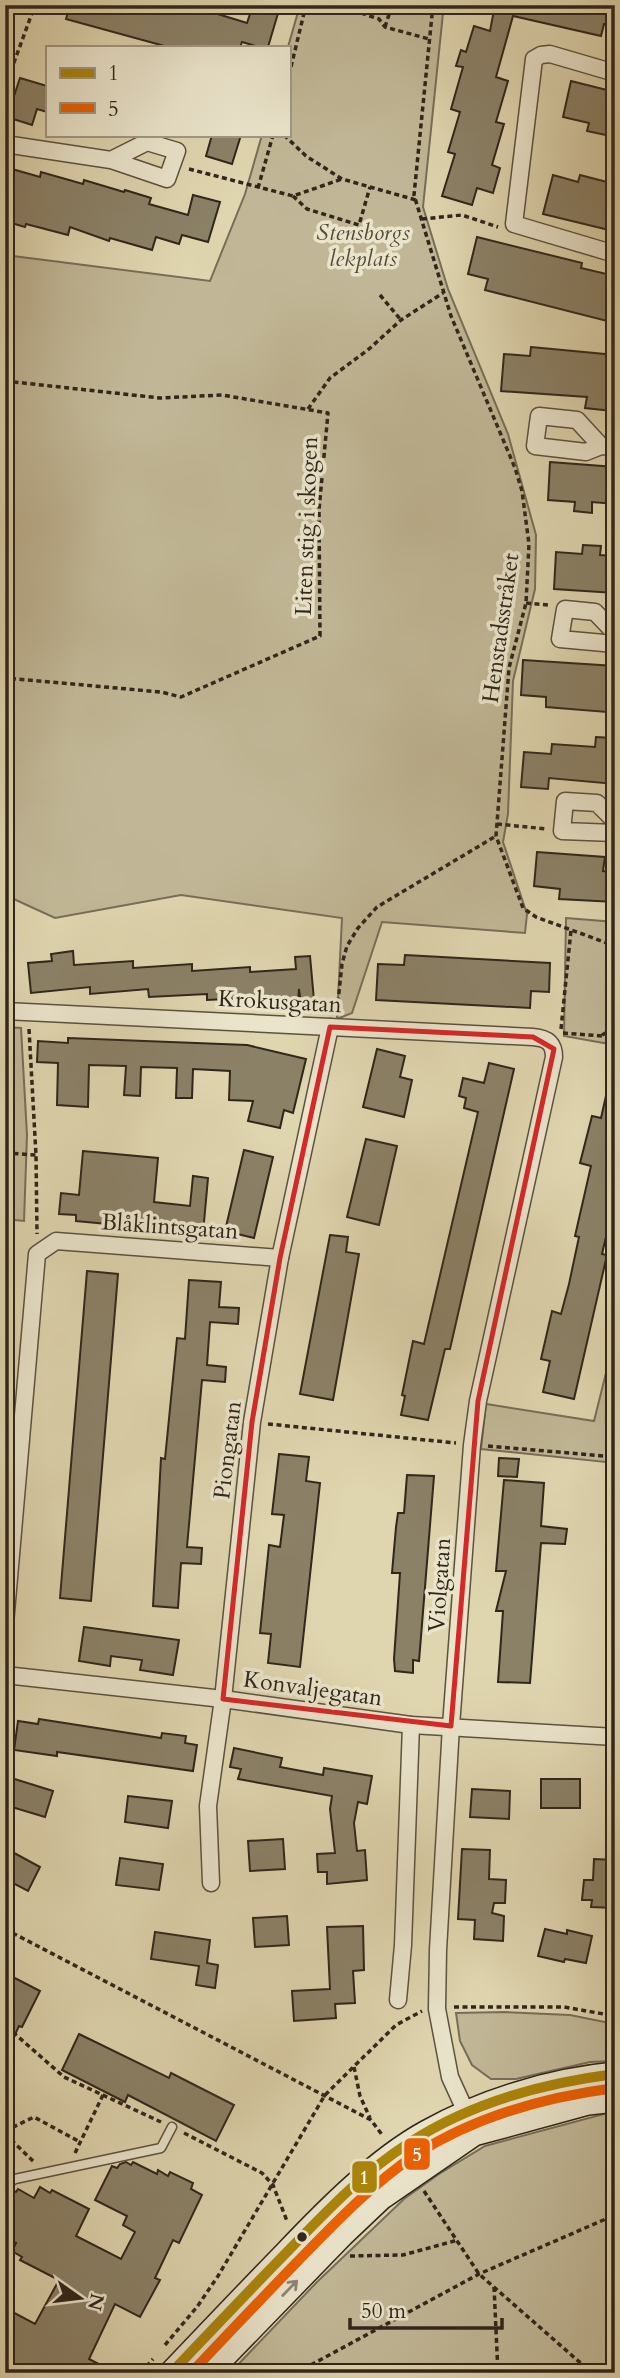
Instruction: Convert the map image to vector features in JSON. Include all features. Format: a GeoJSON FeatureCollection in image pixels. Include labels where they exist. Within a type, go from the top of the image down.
{"type":"FeatureCollection","features":[{"type":"Feature","properties":{"kind":"street"},"geometry":{"type":"LineString","coordinates":[[615,73],[550,54],[534,59],[514,224],[615,254]]}},
{"type":"Feature","properties":{"kind":"street"},"geometry":{"type":"LineString","coordinates":[[5,144],[111,160],[167,179],[177,151],[147,142],[111,160]]}},
{"type":"Feature","properties":{"kind":"street"},"geometry":{"type":"LineString","coordinates":[[615,633],[595,612],[565,609],[560,639],[615,644]]}},
{"type":"Feature","properties":{"kind":"street"},"geometry":{"type":"LineString","coordinates":[[615,821],[597,803],[565,801],[562,831],[615,832]]}},
{"type":"Feature","properties":{"kind":"street","name":"Krokusgatan"},"geometry":{"type":"LineString","coordinates":[[5,1011],[533,1037],[551,1043]]}},
{"type":"Feature","properties":{"kind":"street","name":"Piongatan"},"geometry":{"type":"LineString","coordinates":[[211,1883],[208,1807],[223,1699],[252,1423],[280,1258],[331,1027]]}},
{"type":"Feature","properties":{"kind":"street","name":"Violgatan"},"geometry":{"type":"LineString","coordinates":[[470,2123],[450,2077],[437,2009],[451,1726],[472,1445],[483,1377],[554,1057],[551,1043]]}},
{"type":"Feature","properties":{"kind":"street","name":"Blåklintsgatan"},"geometry":{"type":"LineString","coordinates":[[37,1254],[56,1241],[280,1258]]}},
{"type":"Feature","properties":{"kind":"street"},"geometry":{"type":"LineString","coordinates":[[5,1624],[37,1254]]}},
{"type":"Feature","properties":{"kind":"street","name":"Konvaljegatan"},"geometry":{"type":"LineString","coordinates":[[5,1675],[223,1699],[411,1725],[615,1737]]}},
{"type":"Feature","properties":{"kind":"street"},"geometry":{"type":"LineString","coordinates":[[398,2000],[403,1945],[411,1725]]}},
{"type":"Feature","properties":{"kind":"street"},"geometry":{"type":"LineString","coordinates":[[208,2373],[342,2235],[381,2198],[470,2123],[526,2092],[586,2077],[615,2074]]}},
{"type":"Feature","properties":{"kind":"street"},"geometry":{"type":"LineString","coordinates":[[171,2373],[336,2202],[425,2133],[470,2123],[615,2100]]}},
{"type":"Feature","properties":{"kind":"lane"},"geometry":{"type":"LineString","coordinates":[[5,2185],[15,2179],[161,2148],[172,2127]]}},
{"type":"Feature","properties":{"kind":"path"},"geometry":{"type":"LineString","coordinates":[[5,87],[35,5]]}},
{"type":"Feature","properties":{"kind":"path"},"geometry":{"type":"LineString","coordinates":[[290,71],[306,5]]}},
{"type":"Feature","properties":{"kind":"path"},"geometry":{"type":"LineString","coordinates":[[337,5],[379,19],[385,27],[429,39]]}},
{"type":"Feature","properties":{"kind":"path"},"geometry":{"type":"LineString","coordinates":[[385,27],[392,5]]}},
{"type":"Feature","properties":{"kind":"path","name":"Henstadsstråket"},"geometry":{"type":"LineString","coordinates":[[433,5],[414,195],[443,293],[507,447],[522,491],[529,544],[526,603],[509,668],[496,836]]}},
{"type":"Feature","properties":{"kind":"path"},"geometry":{"type":"LineString","coordinates":[[258,188],[273,136]]}},
{"type":"Feature","properties":{"kind":"path"},"geometry":{"type":"LineString","coordinates":[[285,136],[306,156],[342,179],[416,200]]}},
{"type":"Feature","properties":{"kind":"path"},"geometry":{"type":"LineString","coordinates":[[173,164],[293,196],[307,209],[359,225],[370,187]]}},
{"type":"Feature","properties":{"kind":"path"},"geometry":{"type":"LineString","coordinates":[[293,196],[342,179]]}},
{"type":"Feature","properties":{"kind":"path"},"geometry":{"type":"LineString","coordinates":[[422,219],[462,215],[499,227],[514,224]]}},
{"type":"Feature","properties":{"kind":"path"},"geometry":{"type":"LineString","coordinates":[[308,410],[330,378],[369,349],[401,320],[443,293]]}},
{"type":"Feature","properties":{"kind":"path"},"geometry":{"type":"LineString","coordinates":[[380,295],[401,320]]}},
{"type":"Feature","properties":{"kind":"path","name":"Liten stig i skogen"},"geometry":{"type":"LineString","coordinates":[[5,381],[160,398],[222,395],[328,413],[319,510],[320,636],[181,697],[161,692],[5,678]]}},
{"type":"Feature","properties":{"kind":"path"},"geometry":{"type":"LineString","coordinates":[[526,603],[565,609]]}},
{"type":"Feature","properties":{"kind":"path"},"geometry":{"type":"LineString","coordinates":[[497,824],[562,831]]}},
{"type":"Feature","properties":{"kind":"path"},"geometry":{"type":"LineString","coordinates":[[331,1027],[337,1014],[342,964],[347,946],[358,928],[377,907],[393,896],[444,869],[496,836],[523,908],[536,917],[615,946]]}},
{"type":"Feature","properties":{"kind":"path"},"geometry":{"type":"LineString","coordinates":[[571,930],[561,1033],[615,1037]]}},
{"type":"Feature","properties":{"kind":"path"},"geometry":{"type":"LineString","coordinates":[[28,1012],[36,1155],[37,1254]]}},
{"type":"Feature","properties":{"kind":"path"},"geometry":{"type":"LineString","coordinates":[[602,1035],[615,1028]]}},
{"type":"Feature","properties":{"kind":"path"},"geometry":{"type":"LineString","coordinates":[[5,1153],[36,1155]]}},
{"type":"Feature","properties":{"kind":"path"},"geometry":{"type":"LineString","coordinates":[[252,1423],[615,1457]]}},
{"type":"Feature","properties":{"kind":"path"},"geometry":{"type":"LineString","coordinates":[[5,1929],[371,2120]]}},
{"type":"Feature","properties":{"kind":"path"},"geometry":{"type":"LineString","coordinates":[[164,2346],[197,2307],[325,2095],[396,2025],[412,2015],[437,2009],[477,2006],[564,2007],[615,2016]]}},
{"type":"Feature","properties":{"kind":"path"},"geometry":{"type":"LineString","coordinates":[[5,2029],[15,2034],[64,2077],[221,2150],[262,2173],[273,2185],[288,2224]]}},
{"type":"Feature","properties":{"kind":"path"},"geometry":{"type":"LineString","coordinates":[[354,2067],[359,2096],[371,2120],[387,2140]]}},
{"type":"Feature","properties":{"kind":"path"},"geometry":{"type":"LineString","coordinates":[[68,2168],[103,2095]]}},
{"type":"Feature","properties":{"kind":"path"},"geometry":{"type":"LineString","coordinates":[[45,2173],[5,2133],[34,2118],[80,2142]]}},
{"type":"Feature","properties":{"kind":"path"},"geometry":{"type":"LineString","coordinates":[[420,2186],[479,2274],[592,2373]]}},
{"type":"Feature","properties":{"kind":"path"},"geometry":{"type":"LineString","coordinates":[[296,2373],[479,2274],[615,2215]]}},
{"type":"Feature","properties":{"kind":"path"},"geometry":{"type":"LineString","coordinates":[[349,2256],[403,2255],[458,2240]]}},
{"type":"Feature","properties":{"kind":"path"},"geometry":{"type":"LineString","coordinates":[[494,2287],[498,2373]]}},
{"type":"Feature","properties":{"kind":"path"},"geometry":{"type":"LineString","coordinates":[[141,2373],[156,2355]]}},
{"type":"Feature","properties":{"kind":"highlighted area"},"geometry":{"type":"Polygon","coordinates":[[[330,1027],[533,1037],[554,1049],[478,1401],[451,1726],[223,1699],[252,1422],[280,1258],[330,1027]]]}},
{"type":"Feature","properties":{"kind":"green space","name":"Stensborgs lekplats"},"geometry":{"type":"Polygon","coordinates":[[[300,5],[449,5],[443,13],[423,207],[448,289],[508,434],[536,535],[535,589],[513,681],[508,814],[503,842],[527,914],[525,933],[382,922],[352,1013],[337,1019],[342,918],[181,895],[55,918],[5,895],[5,255],[210,281],[245,194],[262,136],[290,136],[288,46],[300,5]]]}},
{"type":"Feature","properties":{"kind":"green space"},"geometry":{"type":"Polygon","coordinates":[[[566,918],[615,922],[615,1045],[564,1036],[566,918]]]}},
{"type":"Feature","properties":{"kind":"green space"},"geometry":{"type":"Polygon","coordinates":[[[5,1027],[21,1028],[27,1135],[24,1221],[5,1219],[5,1027]]]}},
{"type":"Feature","properties":{"kind":"green space"},"geometry":{"type":"Polygon","coordinates":[[[615,1337],[615,1463],[481,1449],[486,1404],[594,1421],[615,1337]]]}},
{"type":"Feature","properties":{"kind":"green space"},"geometry":{"type":"Polygon","coordinates":[[[456,2013],[570,2015],[615,2024],[615,2061],[590,2062],[516,2079],[491,2079],[472,2065],[460,2041],[456,2013]]]}},
{"type":"Feature","properties":{"kind":"green space"},"geometry":{"type":"Polygon","coordinates":[[[615,2111],[615,2373],[230,2373],[317,2282],[404,2199],[439,2174],[485,2146],[615,2111]]]}},
{"type":"Feature","properties":{"kind":"building"},"geometry":{"type":"Polygon","coordinates":[[[70,5],[210,5],[208,11],[247,23],[253,5],[279,10],[268,46],[242,42],[240,46],[164,46],[66,19],[70,5]]]}},
{"type":"Feature","properties":{"kind":"building"},"geometry":{"type":"Polygon","coordinates":[[[495,5],[615,5],[615,27],[604,24],[601,36],[513,16],[496,77],[508,81],[496,122],[504,124],[492,165],[500,168],[493,193],[477,188],[472,205],[442,196],[455,154],[448,152],[460,112],[451,109],[463,67],[456,66],[461,50],[466,52],[474,26],[490,31],[495,5]]]}},
{"type":"Feature","properties":{"kind":"building"},"geometry":{"type":"Polygon","coordinates":[[[20,78],[46,86],[46,112],[37,109],[32,125],[7,117],[20,78]]]}},
{"type":"Feature","properties":{"kind":"building"},"geometry":{"type":"Polygon","coordinates":[[[571,81],[615,92],[615,137],[587,131],[589,123],[563,117],[571,81]]]}},
{"type":"Feature","properties":{"kind":"building"},"geometry":{"type":"Polygon","coordinates":[[[212,136],[241,136],[232,164],[206,156],[212,136]]]}},
{"type":"Feature","properties":{"kind":"building"},"geometry":{"type":"Polygon","coordinates":[[[5,167],[40,177],[41,172],[83,184],[84,180],[124,192],[125,190],[151,198],[149,204],[188,215],[193,195],[220,202],[208,242],[182,235],[179,244],[156,237],[152,250],[110,238],[109,241],[70,227],[68,235],[8,222],[11,211],[5,210],[5,167]]]}},
{"type":"Feature","properties":{"kind":"building"},"geometry":{"type":"Polygon","coordinates":[[[553,175],[578,182],[580,175],[615,184],[615,218],[613,217],[609,230],[543,214],[553,175]]]}},
{"type":"Feature","properties":{"kind":"building"},"geometry":{"type":"Polygon","coordinates":[[[477,237],[582,263],[581,268],[615,276],[615,323],[485,290],[488,279],[468,274],[477,237]]]}},
{"type":"Feature","properties":{"kind":"building"},"geometry":{"type":"Polygon","coordinates":[[[531,347],[615,355],[612,411],[585,408],[587,397],[501,391],[504,354],[530,356],[531,347]]]}},
{"type":"Feature","properties":{"kind":"building"},"geometry":{"type":"Polygon","coordinates":[[[550,462],[615,467],[615,504],[592,502],[592,513],[574,511],[575,502],[548,500],[550,462]]]}},
{"type":"Feature","properties":{"kind":"building"},"geometry":{"type":"Polygon","coordinates":[[[583,545],[601,546],[600,555],[615,556],[615,593],[554,589],[556,552],[582,554],[583,545]]]}},
{"type":"Feature","properties":{"kind":"building"},"geometry":{"type":"Polygon","coordinates":[[[523,660],[615,666],[615,701],[608,701],[607,712],[546,707],[546,697],[521,695],[523,660]]]}},
{"type":"Feature","properties":{"kind":"building"},"geometry":{"type":"Polygon","coordinates":[[[596,737],[612,738],[611,756],[615,756],[615,784],[549,778],[548,789],[521,787],[524,752],[551,754],[552,744],[595,747],[596,737]]]}},
{"type":"Feature","properties":{"kind":"building"},"geometry":{"type":"Polygon","coordinates":[[[537,852],[605,857],[603,871],[615,872],[615,902],[559,899],[560,889],[534,886],[537,852]]]}},
{"type":"Feature","properties":{"kind":"building"},"geometry":{"type":"Polygon","coordinates":[[[73,951],[74,965],[133,961],[133,968],[192,964],[192,971],[250,967],[250,972],[296,969],[295,957],[310,956],[315,1011],[302,1012],[299,989],[298,1001],[267,1002],[267,997],[207,1000],[207,994],[149,997],[148,989],[90,994],[90,987],[31,993],[28,963],[52,961],[51,954],[73,951]]]}},
{"type":"Feature","properties":{"kind":"building"},"geometry":{"type":"Polygon","coordinates":[[[405,955],[550,963],[549,992],[531,991],[530,1008],[376,1000],[378,964],[404,965],[405,955]]]}},
{"type":"Feature","properties":{"kind":"building"},"geometry":{"type":"Polygon","coordinates":[[[68,1038],[247,1045],[306,1059],[293,1113],[284,1110],[280,1128],[248,1121],[253,1101],[229,1100],[230,1071],[193,1069],[192,1098],[176,1098],[177,1068],[141,1067],[140,1096],[124,1095],[126,1066],[89,1065],[88,1107],[57,1105],[58,1063],[37,1062],[38,1041],[68,1043],[68,1038]]]}},
{"type":"Feature","properties":{"kind":"building"},"geometry":{"type":"Polygon","coordinates":[[[377,1049],[405,1056],[400,1077],[412,1080],[404,1117],[363,1107],[377,1049]]]}},
{"type":"Feature","properties":{"kind":"building"},"geometry":{"type":"Polygon","coordinates":[[[489,1063],[514,1069],[450,1349],[445,1349],[428,1420],[401,1415],[405,1396],[402,1395],[413,1341],[424,1344],[478,1112],[464,1108],[466,1098],[459,1096],[463,1078],[484,1083],[489,1063]]]}},
{"type":"Feature","properties":{"kind":"building"},"geometry":{"type":"Polygon","coordinates":[[[608,1087],[615,1087],[615,1199],[602,1254],[607,1255],[574,1399],[543,1392],[550,1361],[541,1359],[552,1311],[561,1314],[569,1284],[579,1237],[575,1236],[591,1166],[580,1163],[592,1116],[601,1118],[608,1087]]]}},
{"type":"Feature","properties":{"kind":"building"},"geometry":{"type":"Polygon","coordinates":[[[366,1139],[397,1146],[379,1225],[347,1217],[366,1139]]]}},
{"type":"Feature","properties":{"kind":"building"},"geometry":{"type":"Polygon","coordinates":[[[244,1150],[273,1157],[254,1238],[225,1231],[244,1150]]]}},
{"type":"Feature","properties":{"kind":"building"},"geometry":{"type":"Polygon","coordinates":[[[83,1151],[158,1158],[154,1202],[190,1206],[193,1176],[208,1178],[203,1233],[182,1231],[182,1226],[152,1223],[151,1228],[76,1221],[76,1215],[59,1214],[61,1193],[79,1195],[83,1151]]]}},
{"type":"Feature","properties":{"kind":"building"},"geometry":{"type":"Polygon","coordinates":[[[330,1235],[348,1237],[346,1252],[359,1254],[333,1400],[300,1394],[330,1235]]]}},
{"type":"Feature","properties":{"kind":"building"},"geometry":{"type":"Polygon","coordinates":[[[87,1271],[118,1274],[91,1601],[60,1598],[87,1271]]]}},
{"type":"Feature","properties":{"kind":"building"},"geometry":{"type":"Polygon","coordinates":[[[189,1280],[221,1282],[219,1307],[239,1308],[238,1324],[210,1322],[207,1365],[226,1367],[225,1382],[202,1380],[187,1547],[202,1548],[201,1564],[181,1563],[178,1608],[153,1606],[161,1458],[165,1459],[177,1338],[185,1339],[189,1280]]]}},
{"type":"Feature","properties":{"kind":"building"},"geometry":{"type":"Polygon","coordinates":[[[279,1454],[309,1457],[306,1481],[320,1483],[300,1667],[268,1663],[271,1634],[260,1633],[269,1545],[280,1547],[284,1515],[272,1514],[279,1454]]]}},
{"type":"Feature","properties":{"kind":"building"},"geometry":{"type":"Polygon","coordinates":[[[499,1458],[519,1459],[517,1477],[498,1476],[499,1458]]]}},
{"type":"Feature","properties":{"kind":"building"},"geometry":{"type":"Polygon","coordinates":[[[407,1475],[434,1476],[419,1661],[413,1660],[413,1673],[395,1671],[394,1659],[400,1573],[392,1573],[398,1513],[404,1513],[407,1475]]]}},
{"type":"Feature","properties":{"kind":"building"},"geometry":{"type":"Polygon","coordinates":[[[504,1480],[544,1483],[541,1526],[567,1529],[565,1544],[541,1543],[530,1683],[498,1682],[503,1611],[496,1611],[506,1571],[496,1571],[504,1480]]]}},
{"type":"Feature","properties":{"kind":"building"},"geometry":{"type":"Polygon","coordinates":[[[84,1627],[179,1640],[173,1675],[140,1670],[142,1660],[111,1656],[110,1666],[79,1661],[84,1627]]]}},
{"type":"Feature","properties":{"kind":"building"},"geometry":{"type":"Polygon","coordinates":[[[39,1719],[161,1738],[162,1733],[186,1736],[185,1743],[197,1745],[193,1771],[57,1752],[57,1756],[14,1750],[18,1721],[38,1724],[39,1719]]]}},
{"type":"Feature","properties":{"kind":"building"},"geometry":{"type":"Polygon","coordinates":[[[234,1748],[282,1758],[280,1767],[323,1775],[324,1768],[372,1776],[367,1804],[358,1802],[354,1823],[357,1851],[365,1850],[367,1880],[327,1884],[327,1872],[318,1872],[317,1854],[335,1853],[330,1809],[332,1796],[238,1779],[241,1769],[230,1767],[234,1748]]]}},
{"type":"Feature","properties":{"kind":"building"},"geometry":{"type":"Polygon","coordinates":[[[5,1776],[53,1791],[45,1817],[5,1805],[5,1776]]]}},
{"type":"Feature","properties":{"kind":"building"},"geometry":{"type":"Polygon","coordinates":[[[541,1779],[580,1779],[580,1808],[541,1808],[541,1779]]]}},
{"type":"Feature","properties":{"kind":"building"},"geometry":{"type":"Polygon","coordinates":[[[472,1789],[510,1791],[509,1819],[470,1817],[472,1789]]]}},
{"type":"Feature","properties":{"kind":"building"},"geometry":{"type":"Polygon","coordinates":[[[128,1796],[172,1801],[168,1828],[125,1822],[128,1796]]]}},
{"type":"Feature","properties":{"kind":"building"},"geometry":{"type":"Polygon","coordinates":[[[283,1839],[285,1869],[250,1871],[248,1841],[283,1839]]]}},
{"type":"Feature","properties":{"kind":"building"},"geometry":{"type":"Polygon","coordinates":[[[5,1848],[40,1867],[28,1891],[5,1879],[5,1848]]]}},
{"type":"Feature","properties":{"kind":"building"},"geometry":{"type":"Polygon","coordinates":[[[462,1849],[490,1850],[489,1879],[506,1880],[505,1903],[494,1903],[492,1913],[504,1916],[503,1941],[474,1939],[475,1920],[458,1919],[462,1849]]]}},
{"type":"Feature","properties":{"kind":"building"},"geometry":{"type":"Polygon","coordinates":[[[120,1858],[163,1864],[159,1890],[116,1885],[120,1858]]]}},
{"type":"Feature","properties":{"kind":"building"},"geometry":{"type":"Polygon","coordinates":[[[594,1859],[615,1860],[615,1908],[591,1907],[592,1900],[582,1900],[584,1880],[593,1880],[594,1859]]]}},
{"type":"Feature","properties":{"kind":"building"},"geometry":{"type":"Polygon","coordinates":[[[287,1916],[289,1945],[255,1947],[253,1918],[287,1916]]]}},
{"type":"Feature","properties":{"kind":"building"},"geometry":{"type":"Polygon","coordinates":[[[363,1926],[364,1970],[353,1971],[355,2003],[335,2004],[336,2018],[294,2021],[292,1991],[330,1989],[327,1927],[363,1926]]]}},
{"type":"Feature","properties":{"kind":"building"},"geometry":{"type":"Polygon","coordinates":[[[545,1929],[567,1934],[567,1930],[592,1936],[586,1963],[565,1959],[564,1962],[538,1956],[545,1929]]]}},
{"type":"Feature","properties":{"kind":"building"},"geometry":{"type":"Polygon","coordinates":[[[155,1932],[210,1940],[207,1963],[218,1965],[215,1988],[196,1985],[199,1966],[151,1959],[155,1932]]]}},
{"type":"Feature","properties":{"kind":"building"},"geometry":{"type":"Polygon","coordinates":[[[5,1973],[40,1991],[5,2056],[5,1973]]]}},
{"type":"Feature","properties":{"kind":"building"},"geometry":{"type":"Polygon","coordinates":[[[79,2034],[169,2078],[171,2073],[234,2105],[216,2141],[128,2095],[125,2102],[62,2070],[79,2034]]]}},
{"type":"Feature","properties":{"kind":"building"},"geometry":{"type":"Polygon","coordinates":[[[126,2162],[131,2165],[133,2162],[157,2174],[158,2170],[168,2176],[170,2172],[193,2183],[191,2189],[202,2195],[179,2243],[173,2240],[155,2278],[160,2280],[140,2317],[115,2304],[89,2359],[116,2373],[24,2373],[5,2363],[5,2308],[35,2324],[59,2280],[20,2260],[22,2257],[12,2251],[16,2243],[5,2238],[5,2191],[11,2189],[16,2192],[18,2189],[34,2198],[40,2187],[50,2193],[52,2190],[89,2209],[76,2236],[121,2259],[135,2232],[123,2225],[127,2216],[95,2200],[112,2166],[117,2168],[126,2162]]]}},
{"type":"Feature","properties":{"kind":"transit line","name":"1"},"geometry":{"type":"LineString","coordinates":[[171,2373],[329,2209],[375,2167],[409,2143],[457,2117],[508,2097],[561,2083],[615,2074]]}},
{"type":"Feature","properties":{"kind":"transit line","name":"5"},"geometry":{"type":"LineString","coordinates":[[191,2373],[339,2219],[383,2179],[415,2155],[486,2119],[537,2103],[615,2088]]}}]}
